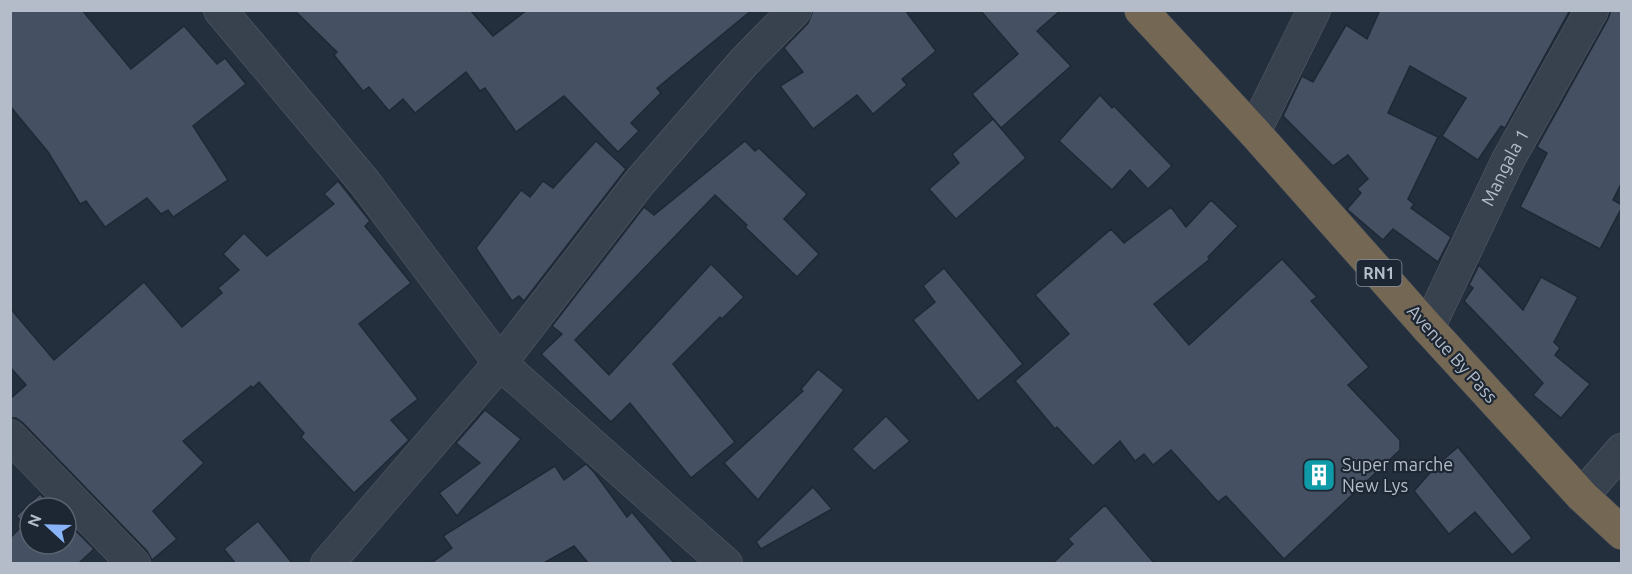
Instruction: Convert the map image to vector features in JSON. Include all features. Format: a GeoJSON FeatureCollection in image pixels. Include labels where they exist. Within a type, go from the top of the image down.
{"type":"FeatureCollection","features":[{"type":"Feature","properties":{"kind":"highway","name":"Avenue By Pass"},"geometry":{"type":"LineString","coordinates":[[1141,10],[1582,496],[1622,533]]}},
{"type":"Feature","properties":{"kind":"street"},"geometry":{"type":"LineString","coordinates":[[220,10],[365,183],[501,363],[726,564]]}},
{"type":"Feature","properties":{"kind":"street"},"geometry":{"type":"LineString","coordinates":[[327,564],[501,363],[639,183],[744,63],[795,10]]}},
{"type":"Feature","properties":{"kind":"street"},"geometry":{"type":"LineString","coordinates":[[1254,132],[1314,10]]}},
{"type":"Feature","properties":{"kind":"street","name":"Mangala 1"},"geometry":{"type":"LineString","coordinates":[[1428,328],[1508,160],[1592,10]]}},
{"type":"Feature","properties":{"kind":"street"},"geometry":{"type":"LineString","coordinates":[[10,436],[134,564]]}},
{"type":"Feature","properties":{"kind":"street"},"geometry":{"type":"LineString","coordinates":[[1582,496],[1622,450]]}},
{"type":"Feature","properties":{"kind":"building"},"geometry":{"type":"Polygon","coordinates":[[[10,10],[82,10],[131,69],[184,26],[217,64],[225,58],[246,84],[193,126],[228,180],[173,217],[168,210],[161,214],[147,198],[105,227],[86,201],[80,204],[48,152],[10,106],[10,10]]]}},
{"type":"Feature","properties":{"kind":"building"},"geometry":{"type":"Polygon","coordinates":[[[294,10],[470,10],[493,36],[527,10],[752,10],[657,88],[661,93],[631,123],[639,131],[618,152],[564,96],[516,132],[485,88],[480,91],[466,72],[415,113],[403,99],[389,111],[369,87],[363,91],[334,55],[337,52],[294,10]]]}},
{"type":"Feature","properties":{"kind":"building"},"geometry":{"type":"Polygon","coordinates":[[[813,10],[905,10],[936,51],[902,79],[907,85],[873,114],[857,95],[813,129],[780,86],[803,72],[784,48],[808,23],[813,10]]]}},
{"type":"Feature","properties":{"kind":"building"},"geometry":{"type":"Polygon","coordinates":[[[980,10],[1061,10],[1037,31],[1071,66],[1001,128],[972,94],[1018,54],[980,10]]]}},
{"type":"Feature","properties":{"kind":"building"},"geometry":{"type":"Polygon","coordinates":[[[1380,10],[1570,10],[1505,128],[1501,126],[1478,160],[1442,136],[1466,98],[1410,66],[1388,113],[1438,137],[1408,199],[1414,204],[1411,208],[1451,237],[1438,262],[1393,229],[1383,240],[1349,211],[1347,209],[1361,193],[1357,189],[1368,179],[1348,155],[1333,166],[1283,116],[1302,76],[1313,82],[1346,25],[1367,39],[1380,10]]]}},
{"type":"Feature","properties":{"kind":"building"},"geometry":{"type":"Polygon","coordinates":[[[1611,10],[1622,10],[1622,182],[1613,200],[1622,207],[1600,249],[1520,207],[1547,153],[1537,147],[1611,10]]]}},
{"type":"Feature","properties":{"kind":"building"},"geometry":{"type":"Polygon","coordinates":[[[1100,95],[1112,108],[1114,106],[1172,166],[1148,189],[1130,170],[1112,190],[1059,141],[1100,95]]]}},
{"type":"Feature","properties":{"kind":"building"},"geometry":{"type":"Polygon","coordinates":[[[993,119],[1026,158],[956,219],[929,189],[959,163],[952,154],[993,119]]]}},
{"type":"Feature","properties":{"kind":"building"},"geometry":{"type":"Polygon","coordinates":[[[596,141],[626,169],[524,301],[519,296],[512,301],[476,248],[521,190],[530,197],[543,181],[553,188],[596,141]]]}},
{"type":"Feature","properties":{"kind":"building"},"geometry":{"type":"Polygon","coordinates":[[[745,141],[755,151],[759,148],[807,194],[784,219],[819,254],[797,277],[715,195],[575,340],[609,375],[711,264],[744,297],[722,319],[720,317],[673,364],[735,442],[691,478],[630,403],[611,422],[541,354],[562,334],[552,326],[644,207],[654,215],[745,141]]]}},
{"type":"Feature","properties":{"kind":"building"},"geometry":{"type":"Polygon","coordinates":[[[338,181],[370,221],[365,226],[411,283],[359,324],[418,399],[391,420],[409,440],[354,493],[301,437],[304,433],[259,382],[183,441],[204,463],[153,511],[177,539],[152,560],[147,551],[23,423],[16,418],[10,418],[10,399],[26,385],[10,367],[10,308],[54,360],[144,282],[182,327],[222,293],[218,288],[239,270],[223,254],[244,233],[267,256],[334,204],[324,194],[338,181]]]}},
{"type":"Feature","properties":{"kind":"building"},"geometry":{"type":"Polygon","coordinates":[[[1211,200],[1238,226],[1208,257],[1210,259],[1154,304],[1189,345],[1282,259],[1317,297],[1311,301],[1369,367],[1348,385],[1400,440],[1400,450],[1284,559],[1226,496],[1218,502],[1171,450],[1153,465],[1144,454],[1135,461],[1120,441],[1093,466],[1057,427],[1055,429],[1015,381],[1069,334],[1035,295],[1111,229],[1124,243],[1171,207],[1186,227],[1211,200]]]}},
{"type":"Feature","properties":{"kind":"building"},"geometry":{"type":"Polygon","coordinates":[[[1479,265],[1523,310],[1541,277],[1578,297],[1554,342],[1560,348],[1555,355],[1590,384],[1561,418],[1533,395],[1543,383],[1464,301],[1473,288],[1469,285],[1479,265]]]}},
{"type":"Feature","properties":{"kind":"building"},"geometry":{"type":"Polygon","coordinates":[[[944,268],[1023,364],[978,401],[913,320],[935,302],[923,286],[944,268]]]}},
{"type":"Feature","properties":{"kind":"building"},"geometry":{"type":"Polygon","coordinates":[[[818,369],[844,390],[758,500],[724,463],[803,391],[801,389],[818,369]]]}},
{"type":"Feature","properties":{"kind":"building"},"geometry":{"type":"Polygon","coordinates":[[[485,410],[521,439],[457,516],[439,493],[480,463],[456,443],[485,410]]]}},
{"type":"Feature","properties":{"kind":"building"},"geometry":{"type":"Polygon","coordinates":[[[886,416],[910,441],[874,471],[852,449],[886,416]]]}},
{"type":"Feature","properties":{"kind":"building"},"geometry":{"type":"Polygon","coordinates":[[[1458,447],[1532,538],[1512,555],[1475,512],[1449,534],[1414,491],[1437,465],[1458,447]]]}},
{"type":"Feature","properties":{"kind":"building"},"geometry":{"type":"Polygon","coordinates":[[[586,464],[627,517],[632,512],[675,564],[589,564],[574,546],[542,564],[430,564],[452,548],[443,536],[555,466],[564,480],[586,464]]]}},
{"type":"Feature","properties":{"kind":"building"},"geometry":{"type":"Polygon","coordinates":[[[813,487],[832,509],[761,549],[756,542],[813,487]]]}},
{"type":"Feature","properties":{"kind":"building"},"geometry":{"type":"Polygon","coordinates":[[[1105,505],[1155,564],[1052,564],[1073,544],[1068,539],[1105,505]]]}},
{"type":"Feature","properties":{"kind":"building"},"geometry":{"type":"Polygon","coordinates":[[[258,521],[293,564],[236,564],[224,549],[258,521]]]}},
{"type":"Feature","properties":{"kind":"building"},"geometry":{"type":"Polygon","coordinates":[[[18,530],[18,556],[78,556],[78,533],[94,549],[78,564],[10,564],[10,538],[18,530]]]}},
{"type":"Feature","properties":{"kind":"place","name":"Super marche New Lys"},"geometry":{"type":"Point","coordinates":[1319,475]}}]}
